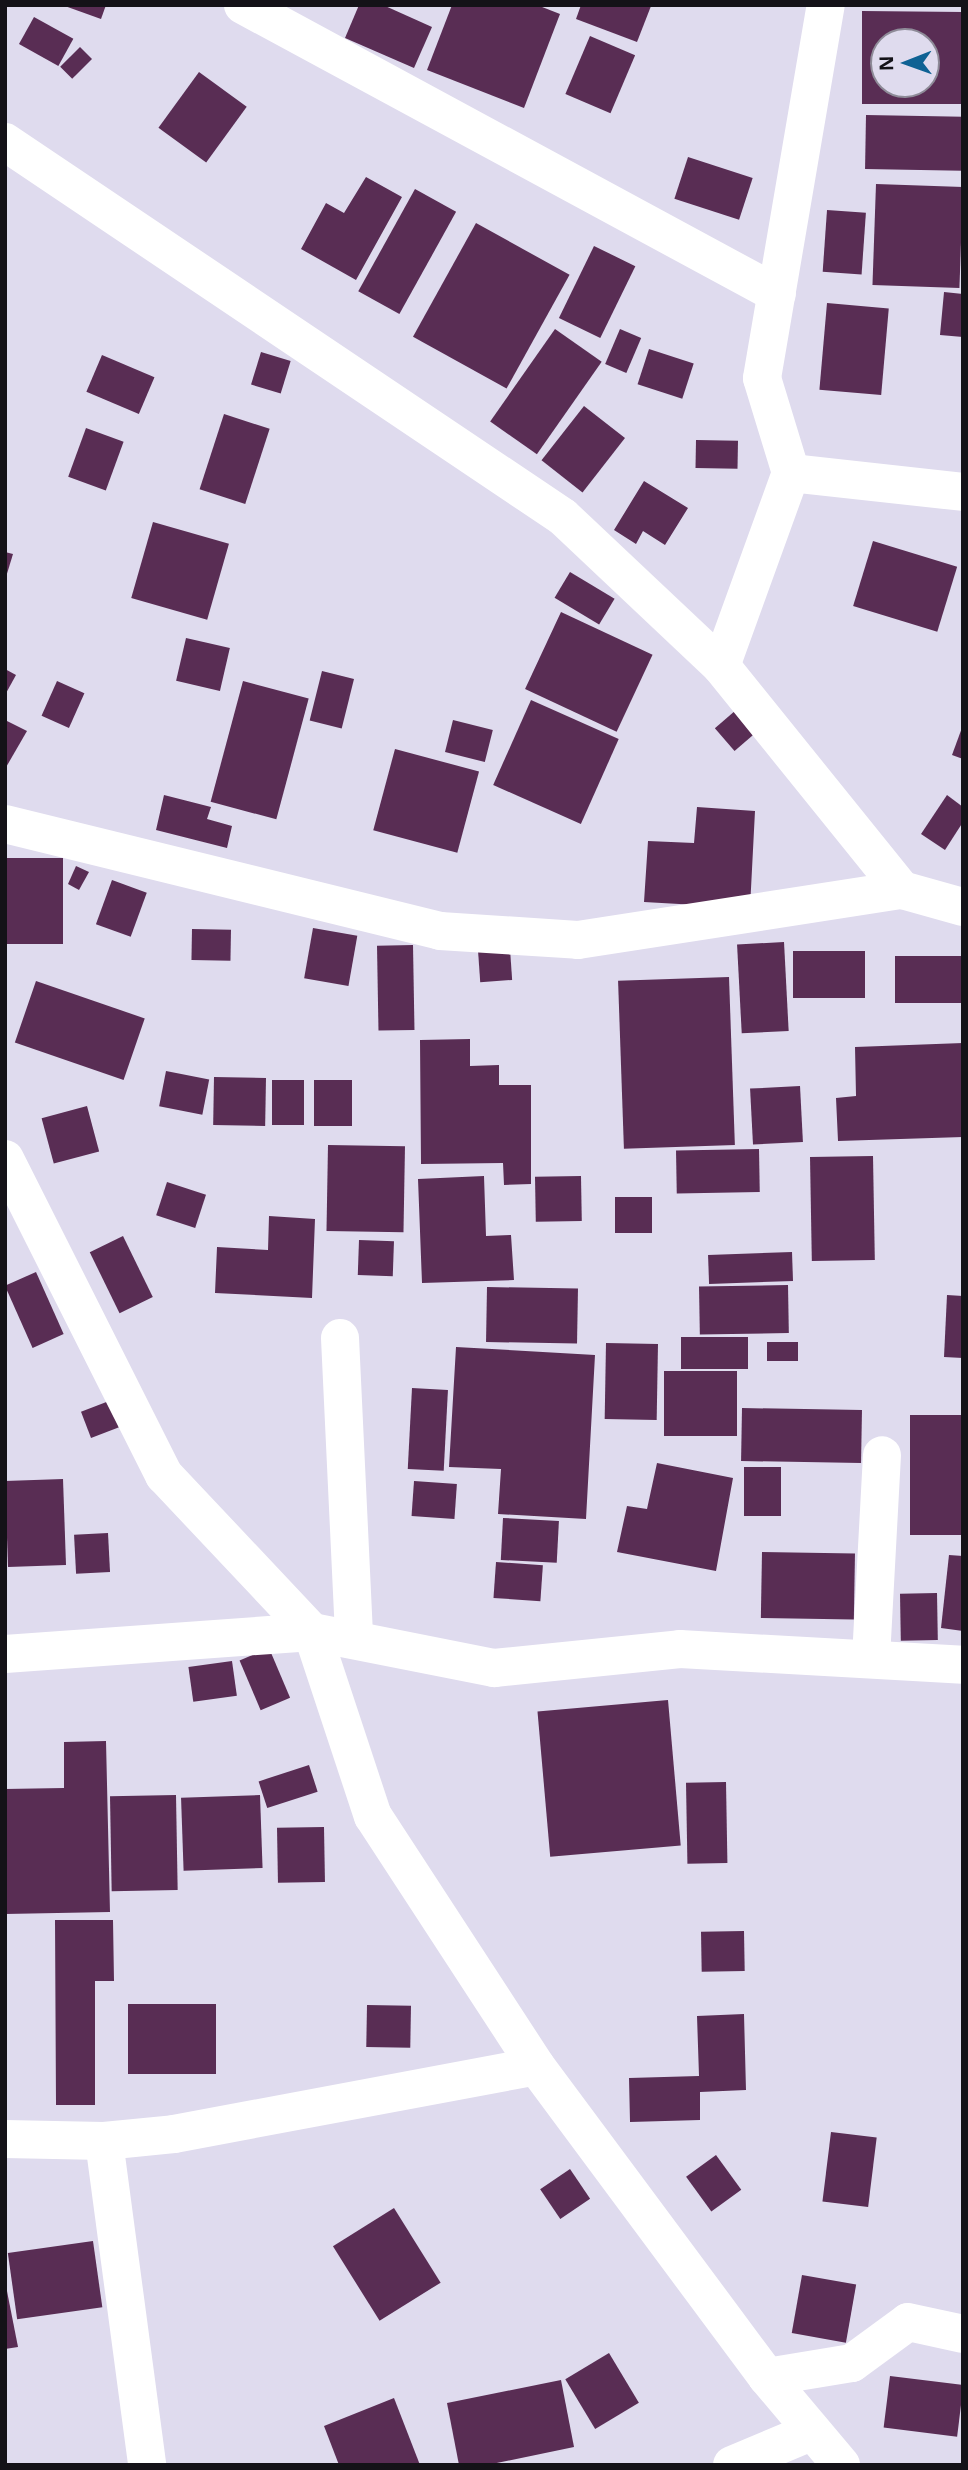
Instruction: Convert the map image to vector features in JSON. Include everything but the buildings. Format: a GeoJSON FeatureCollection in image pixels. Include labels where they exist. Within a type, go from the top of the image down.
{"type":"FeatureCollection","features":[{"type":"Feature","properties":{"kind":"street"},"geometry":{"type":"LineString","coordinates":[[243,5],[778,294]]}},
{"type":"Feature","properties":{"kind":"street"},"geometry":{"type":"LineString","coordinates":[[721,666],[791,473],[762,379],[826,5]]}},
{"type":"Feature","properties":{"kind":"street"},"geometry":{"type":"LineString","coordinates":[[5,142],[563,517],[721,666],[902,890]]}},
{"type":"Feature","properties":{"kind":"street"},"geometry":{"type":"LineString","coordinates":[[791,473],[963,492]]}},
{"type":"Feature","properties":{"kind":"street"},"geometry":{"type":"LineString","coordinates":[[5,824],[440,931],[578,940],[902,890],[963,906]]}},
{"type":"Feature","properties":{"kind":"street"},"geometry":{"type":"LineString","coordinates":[[5,1159],[164,1475],[312,1632],[373,1816],[536,2066],[767,2377],[841,2465]]}},
{"type":"Feature","properties":{"kind":"street"},"geometry":{"type":"LineString","coordinates":[[340,1338],[354,1637]]}},
{"type":"Feature","properties":{"kind":"street"},"geometry":{"type":"LineString","coordinates":[[871,1658],[882,1455]]}},
{"type":"Feature","properties":{"kind":"street"},"geometry":{"type":"LineString","coordinates":[[5,1654],[312,1632],[354,1637],[494,1668],[680,1649],[963,1665]]}},
{"type":"Feature","properties":{"kind":"street"},"geometry":{"type":"LineString","coordinates":[[5,2138],[104,2141],[174,2134],[536,2066]]}},
{"type":"Feature","properties":{"kind":"street"},"geometry":{"type":"LineString","coordinates":[[104,2141],[147,2465]]}},
{"type":"Feature","properties":{"kind":"street"},"geometry":{"type":"LineString","coordinates":[[767,2377],[852,2363],[908,2322],[963,2334]]}},
{"type":"Feature","properties":{"kind":"street"},"geometry":{"type":"LineString","coordinates":[[732,2465],[811,2432]]}}]}
